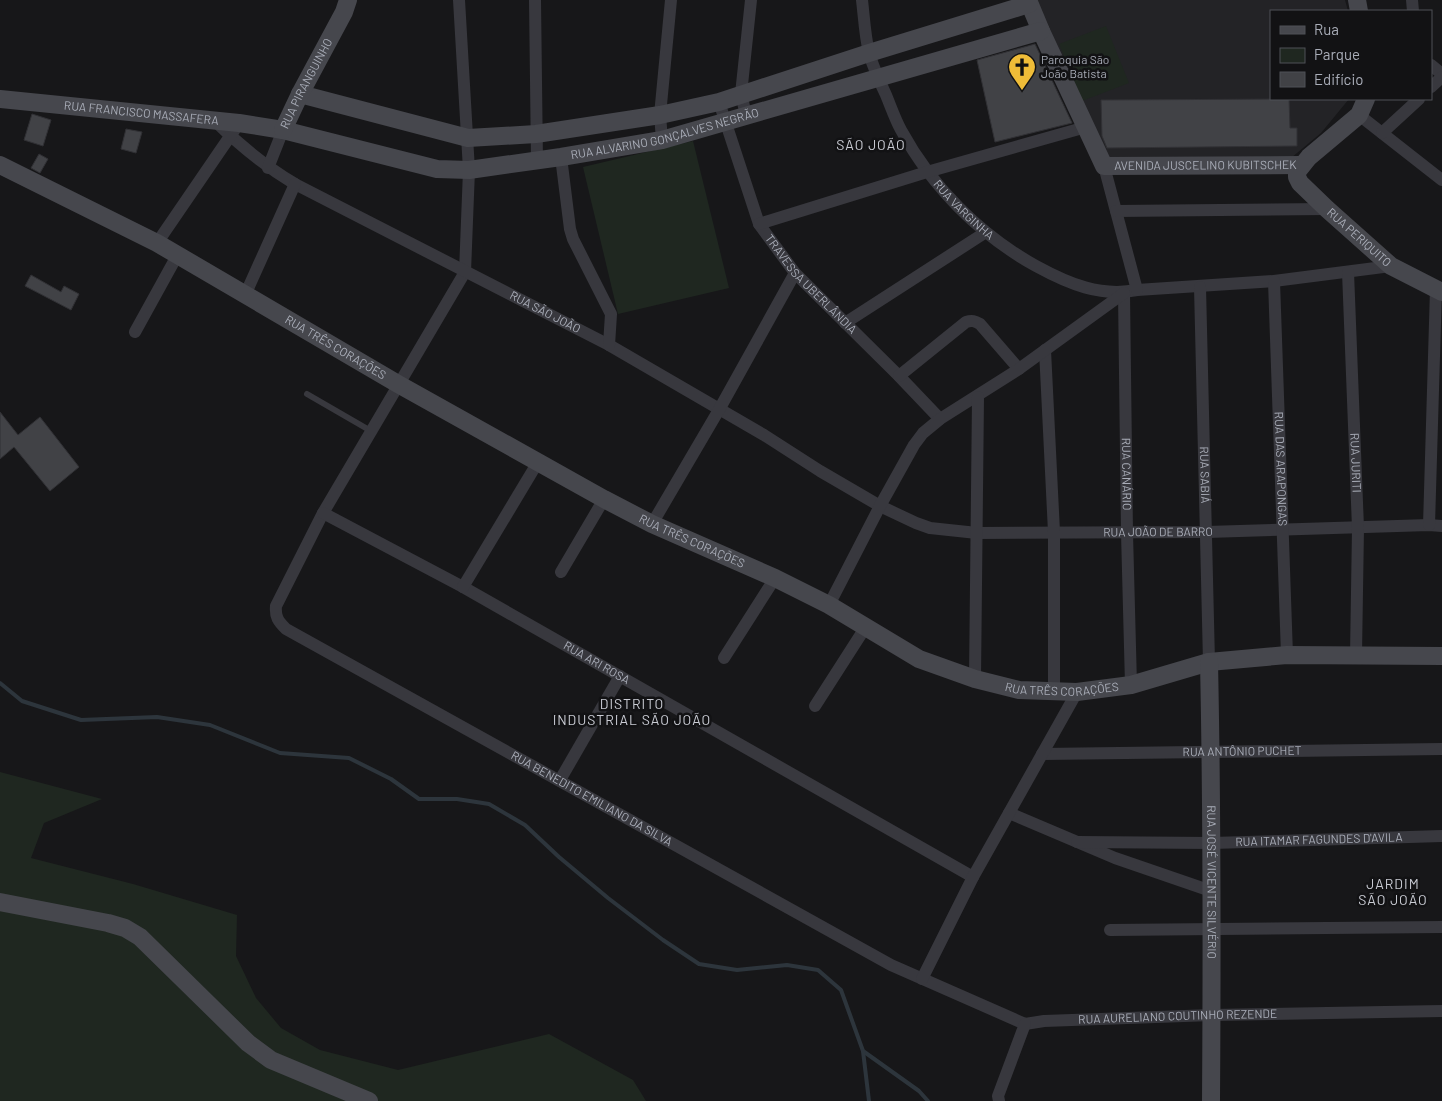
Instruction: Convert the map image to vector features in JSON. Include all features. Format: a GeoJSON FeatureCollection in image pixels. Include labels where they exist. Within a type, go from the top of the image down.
{"type":"FeatureCollection","features":[{"type":"Feature","properties":{"kind":"street","name":"RUA PIRANGUINHO"},"geometry":{"type":"LineString","coordinates":[[268,168],[300,94],[344,12],[348,0]]}},
{"type":"Feature","properties":{"kind":"street"},"geometry":{"type":"LineString","coordinates":[[323,513],[465,272],[469,170],[459,0]]}},
{"type":"Feature","properties":{"kind":"street"},"geometry":{"type":"LineString","coordinates":[[535,0],[537,161]]}},
{"type":"Feature","properties":{"kind":"street"},"geometry":{"type":"LineString","coordinates":[[662,140],[660,115],[670,0]]}},
{"type":"Feature","properties":{"kind":"street"},"geometry":{"type":"LineString","coordinates":[[746,115],[741,94],[751,0]]}},
{"type":"Feature","properties":{"kind":"street","name":"RUA VARGINHA"},"geometry":{"type":"LineString","coordinates":[[862,0],[869,53],[901,130],[928,172],[950,198],[986,232],[1016,254],[1061,279],[1080,287],[1098,291],[1124,293]]}},
{"type":"Feature","properties":{"kind":"street","name":"RUA ALVARINO GONÇALVES NEGRÃO"},"geometry":{"type":"LineString","coordinates":[[300,94],[468,138],[536,134],[660,115],[719,102],[1029,2]]}},
{"type":"Feature","properties":{"kind":"street"},"geometry":{"type":"LineString","coordinates":[[1029,2],[1104,166],[1137,290]]}},
{"type":"Feature","properties":{"kind":"street","name":"RUA ALVARINO GONÇALVES NEGRÃO"},"geometry":{"type":"LineString","coordinates":[[283,130],[436,169],[469,170],[537,161],[662,140],[1041,31]]}},
{"type":"Feature","properties":{"kind":"street"},"geometry":{"type":"LineString","coordinates":[[1432,66],[1442,75],[1432,86]]}},
{"type":"Feature","properties":{"kind":"street","name":"RUA FRANCISCO MASSAFERA"},"geometry":{"type":"LineString","coordinates":[[0,99],[213,119],[234,129],[283,130]]}},
{"type":"Feature","properties":{"kind":"street"},"geometry":{"type":"LineString","coordinates":[[1382,133],[1418,100]]}},
{"type":"Feature","properties":{"kind":"street","name":"TRAVESSA UBERLÂNDIA"},"geometry":{"type":"LineString","coordinates":[[719,102],[759,224],[794,273],[940,419]]}},
{"type":"Feature","properties":{"kind":"street"},"geometry":{"type":"LineString","coordinates":[[1363,107],[1382,133],[1442,180]]}},
{"type":"Feature","properties":{"kind":"street","name":"AVENIDA JUSCELINO KUBITSCHEK"},"geometry":{"type":"LineString","coordinates":[[1104,166],[1302,165],[1363,107]]}},
{"type":"Feature","properties":{"kind":"street"},"geometry":{"type":"LineString","coordinates":[[759,224],[928,172],[1086,127]]}},
{"type":"Feature","properties":{"kind":"street"},"geometry":{"type":"LineString","coordinates":[[157,243],[234,129]]}},
{"type":"Feature","properties":{"kind":"street","name":"RUA SÃO JOÃO"},"geometry":{"type":"LineString","coordinates":[[234,129],[268,168],[295,184],[609,345],[720,408],[880,506]]}},
{"type":"Feature","properties":{"kind":"street"},"geometry":{"type":"LineString","coordinates":[[561,157],[570,229],[573,239],[611,314],[609,345]]}},
{"type":"Feature","properties":{"kind":"street","name":"RUA TRÊS CORAÇÕES"},"geometry":{"type":"LineString","coordinates":[[0,165],[178,254],[398,384],[604,499],[652,524],[775,578],[829,605],[919,659],[975,679],[1019,690],[1077,692],[1132,685],[1209,662],[1287,655],[1442,656]]}},
{"type":"Feature","properties":{"kind":"street","name":"RUA PERIQUITO"},"geometry":{"type":"LineString","coordinates":[[1302,165],[1297,172],[1300,183],[1327,209],[1391,266],[1439,291]]}},
{"type":"Feature","properties":{"kind":"street"},"geometry":{"type":"LineString","coordinates":[[246,293],[295,184]]}},
{"type":"Feature","properties":{"kind":"street"},"geometry":{"type":"LineString","coordinates":[[1116,210],[1327,209]]}},
{"type":"Feature","properties":{"kind":"street"},"geometry":{"type":"LineString","coordinates":[[845,323],[986,232]]}},
{"type":"Feature","properties":{"kind":"street"},"geometry":{"type":"LineString","coordinates":[[135,332],[178,254]]}},
{"type":"Feature","properties":{"kind":"street"},"geometry":{"type":"LineString","coordinates":[[829,605],[880,506],[914,445],[923,433],[940,419],[1019,370],[1124,293],[1137,290],[1274,281],[1391,266]]}},
{"type":"Feature","properties":{"kind":"street","name":"RUA JURITI"},"geometry":{"type":"LineString","coordinates":[[1348,272],[1358,528],[1356,655]]}},
{"type":"Feature","properties":{"kind":"street"},"geometry":{"type":"LineString","coordinates":[[652,524],[720,408],[794,273]]}},
{"type":"Feature","properties":{"kind":"street","name":"RUA DAS ARAPONGAS"},"geometry":{"type":"LineString","coordinates":[[1274,281],[1287,655]]}},
{"type":"Feature","properties":{"kind":"street","name":"RUA SABIÁ"},"geometry":{"type":"LineString","coordinates":[[1200,287],[1209,662]]}},
{"type":"Feature","properties":{"kind":"street"},"geometry":{"type":"LineString","coordinates":[[1436,526],[1439,291]]}},
{"type":"Feature","properties":{"kind":"street","name":"RUA CANÁRIO"},"geometry":{"type":"LineString","coordinates":[[1124,293],[1127,533],[1132,685]]}},
{"type":"Feature","properties":{"kind":"street"},"geometry":{"type":"LineString","coordinates":[[899,376],[966,322],[971,321],[980,324],[1019,370]]}},
{"type":"Feature","properties":{"kind":"street"},"geometry":{"type":"LineString","coordinates":[[1045,350],[1054,532],[1054,692]]}},
{"type":"Feature","properties":{"kind":"street"},"geometry":{"type":"LineString","coordinates":[[975,679],[978,396]]}},
{"type":"Feature","properties":{"kind":"street"},"geometry":{"type":"LineString","coordinates":[[462,587],[538,462]]}},
{"type":"Feature","properties":{"kind":"street"},"geometry":{"type":"LineString","coordinates":[[561,572],[604,499]]}},
{"type":"Feature","properties":{"kind":"street","name":"RUA JOÃO DE BARRO"},"geometry":{"type":"LineString","coordinates":[[880,506],[930,528],[977,533],[1206,532],[1284,528],[1436,526]]}},
{"type":"Feature","properties":{"kind":"street","name":"RUA ARI ROSA"},"geometry":{"type":"LineString","coordinates":[[323,513],[462,587],[973,877]]}},
{"type":"Feature","properties":{"kind":"street","name":"RUA BENEDITO EMILIANO DA SILVA"},"geometry":{"type":"LineString","coordinates":[[323,513],[276,606],[278,621],[286,629],[891,965],[922,979]]}},
{"type":"Feature","properties":{"kind":"street"},"geometry":{"type":"LineString","coordinates":[[724,658],[775,578]]}},
{"type":"Feature","properties":{"kind":"street"},"geometry":{"type":"LineString","coordinates":[[814,706],[865,628]]}},
{"type":"Feature","properties":{"kind":"street","name":"RUA JOSÉ VICENTE SILVÉRIO"},"geometry":{"type":"LineString","coordinates":[[1209,662],[1212,843],[1210,891],[1212,930],[1211,1101]]}},
{"type":"Feature","properties":{"kind":"street"},"geometry":{"type":"LineString","coordinates":[[560,780],[620,676]]}},
{"type":"Feature","properties":{"kind":"street"},"geometry":{"type":"LineString","coordinates":[[999,1101],[998,1096],[1026,1024],[922,979],[973,877],[1077,692]]}},
{"type":"Feature","properties":{"kind":"street","name":"RUA ANTÔNIO PUCHET"},"geometry":{"type":"LineString","coordinates":[[1042,754],[1442,749]]}},
{"type":"Feature","properties":{"kind":"street"},"geometry":{"type":"LineString","coordinates":[[1009,813],[1116,858],[1210,891]]}},
{"type":"Feature","properties":{"kind":"street","name":"RUA ITAMAR FAGUNDES D'AVILA"},"geometry":{"type":"LineString","coordinates":[[1077,842],[1212,843],[1442,836]]}},
{"type":"Feature","properties":{"kind":"street"},"geometry":{"type":"LineString","coordinates":[[0,902],[108,923],[124,928],[140,937],[248,1043],[271,1060],[369,1101]]}},
{"type":"Feature","properties":{"kind":"street"},"geometry":{"type":"LineString","coordinates":[[1110,930],[1442,927]]}},
{"type":"Feature","properties":{"kind":"street","name":"RUA AURELIANO COUTINHO REZENDE"},"geometry":{"type":"LineString","coordinates":[[1026,1024],[1044,1021],[1212,1015],[1442,1011]]}},
{"type":"Feature","properties":{"kind":"lane"},"geometry":{"type":"LineString","coordinates":[[307,394],[372,431]]}},
{"type":"Feature","properties":{"kind":"shaded area"},"geometry":{"type":"Polygon","coordinates":[[[1035,0],[1345,0],[1348,10],[1270,10],[1270,100],[1348,100],[1321,133],[1291,158],[1105,160],[1035,0]]]}},
{"type":"Feature","properties":{"kind":"green space"},"geometry":{"type":"Polygon","coordinates":[[[1106,26],[1129,83],[1082,101],[1059,44],[1106,26]]]}},
{"type":"Feature","properties":{"kind":"green space"},"geometry":{"type":"Polygon","coordinates":[[[693,141],[729,288],[618,314],[583,167],[693,141]]]}},
{"type":"Feature","properties":{"kind":"green space"},"geometry":{"type":"Polygon","coordinates":[[[0,772],[102,799],[44,823],[31,858],[133,884],[237,915],[236,956],[256,998],[281,1028],[320,1050],[398,1070],[549,1034],[633,1080],[646,1101],[0,1101],[0,772]]]}},
{"type":"Feature","properties":{"kind":"building","name":"Paroquia São João Batista"},"geometry":{"type":"Polygon","coordinates":[[[1035,44],[1072,123],[995,142],[977,60],[1035,44]]]}},
{"type":"Feature","properties":{"kind":"building"},"geometry":{"type":"Polygon","coordinates":[[[1101,100],[1289,100],[1290,128],[1297,128],[1297,146],[1107,148],[1102,136],[1101,100]]]}},
{"type":"Feature","properties":{"kind":"building"},"geometry":{"type":"Polygon","coordinates":[[[32,114],[51,120],[43,146],[24,140],[32,114]]]}},
{"type":"Feature","properties":{"kind":"building"},"geometry":{"type":"Polygon","coordinates":[[[126,129],[142,132],[136,153],[121,149],[126,129]]]}},
{"type":"Feature","properties":{"kind":"building"},"geometry":{"type":"Polygon","coordinates":[[[39,154],[48,159],[40,173],[31,168],[39,154]]]}},
{"type":"Feature","properties":{"kind":"building"},"geometry":{"type":"Polygon","coordinates":[[[31,275],[61,292],[64,286],[79,294],[71,310],[25,286],[31,275]]]}},
{"type":"Feature","properties":{"kind":"building"},"geometry":{"type":"Polygon","coordinates":[[[0,412],[18,435],[40,417],[79,467],[50,491],[14,447],[0,459],[0,412]]]}},
{"type":"Feature","properties":{"kind":"waterway"},"geometry":{"type":"LineString","coordinates":[[0,683],[22,701],[81,720],[157,717],[210,725],[280,753],[349,758],[391,779],[419,799],[457,799],[489,804],[525,825],[559,857],[608,898],[663,940],[699,964],[737,970],[787,965],[818,970],[841,990],[863,1051],[919,1091],[928,1101]]}},
{"type":"Feature","properties":{"kind":"waterway"},"geometry":{"type":"LineString","coordinates":[[863,1051],[869,1101]]}},
{"type":"Feature","properties":{"kind":"place","name":"Paroquia São João Batista"},"geometry":{"type":"Point","coordinates":[1022,91]}},
{"type":"Feature","properties":{"kind":"district","name":"SÃO JOÃO"},"geometry":{"type":"Point","coordinates":[871,145]}},
{"type":"Feature","properties":{"kind":"district","name":"DISTRITO INDUSTRIAL SÃO JOÃO"},"geometry":{"type":"Point","coordinates":[632,712]}},
{"type":"Feature","properties":{"kind":"district","name":"JARDIM SÃO JOÃO"},"geometry":{"type":"Point","coordinates":[1393,892]}}]}
